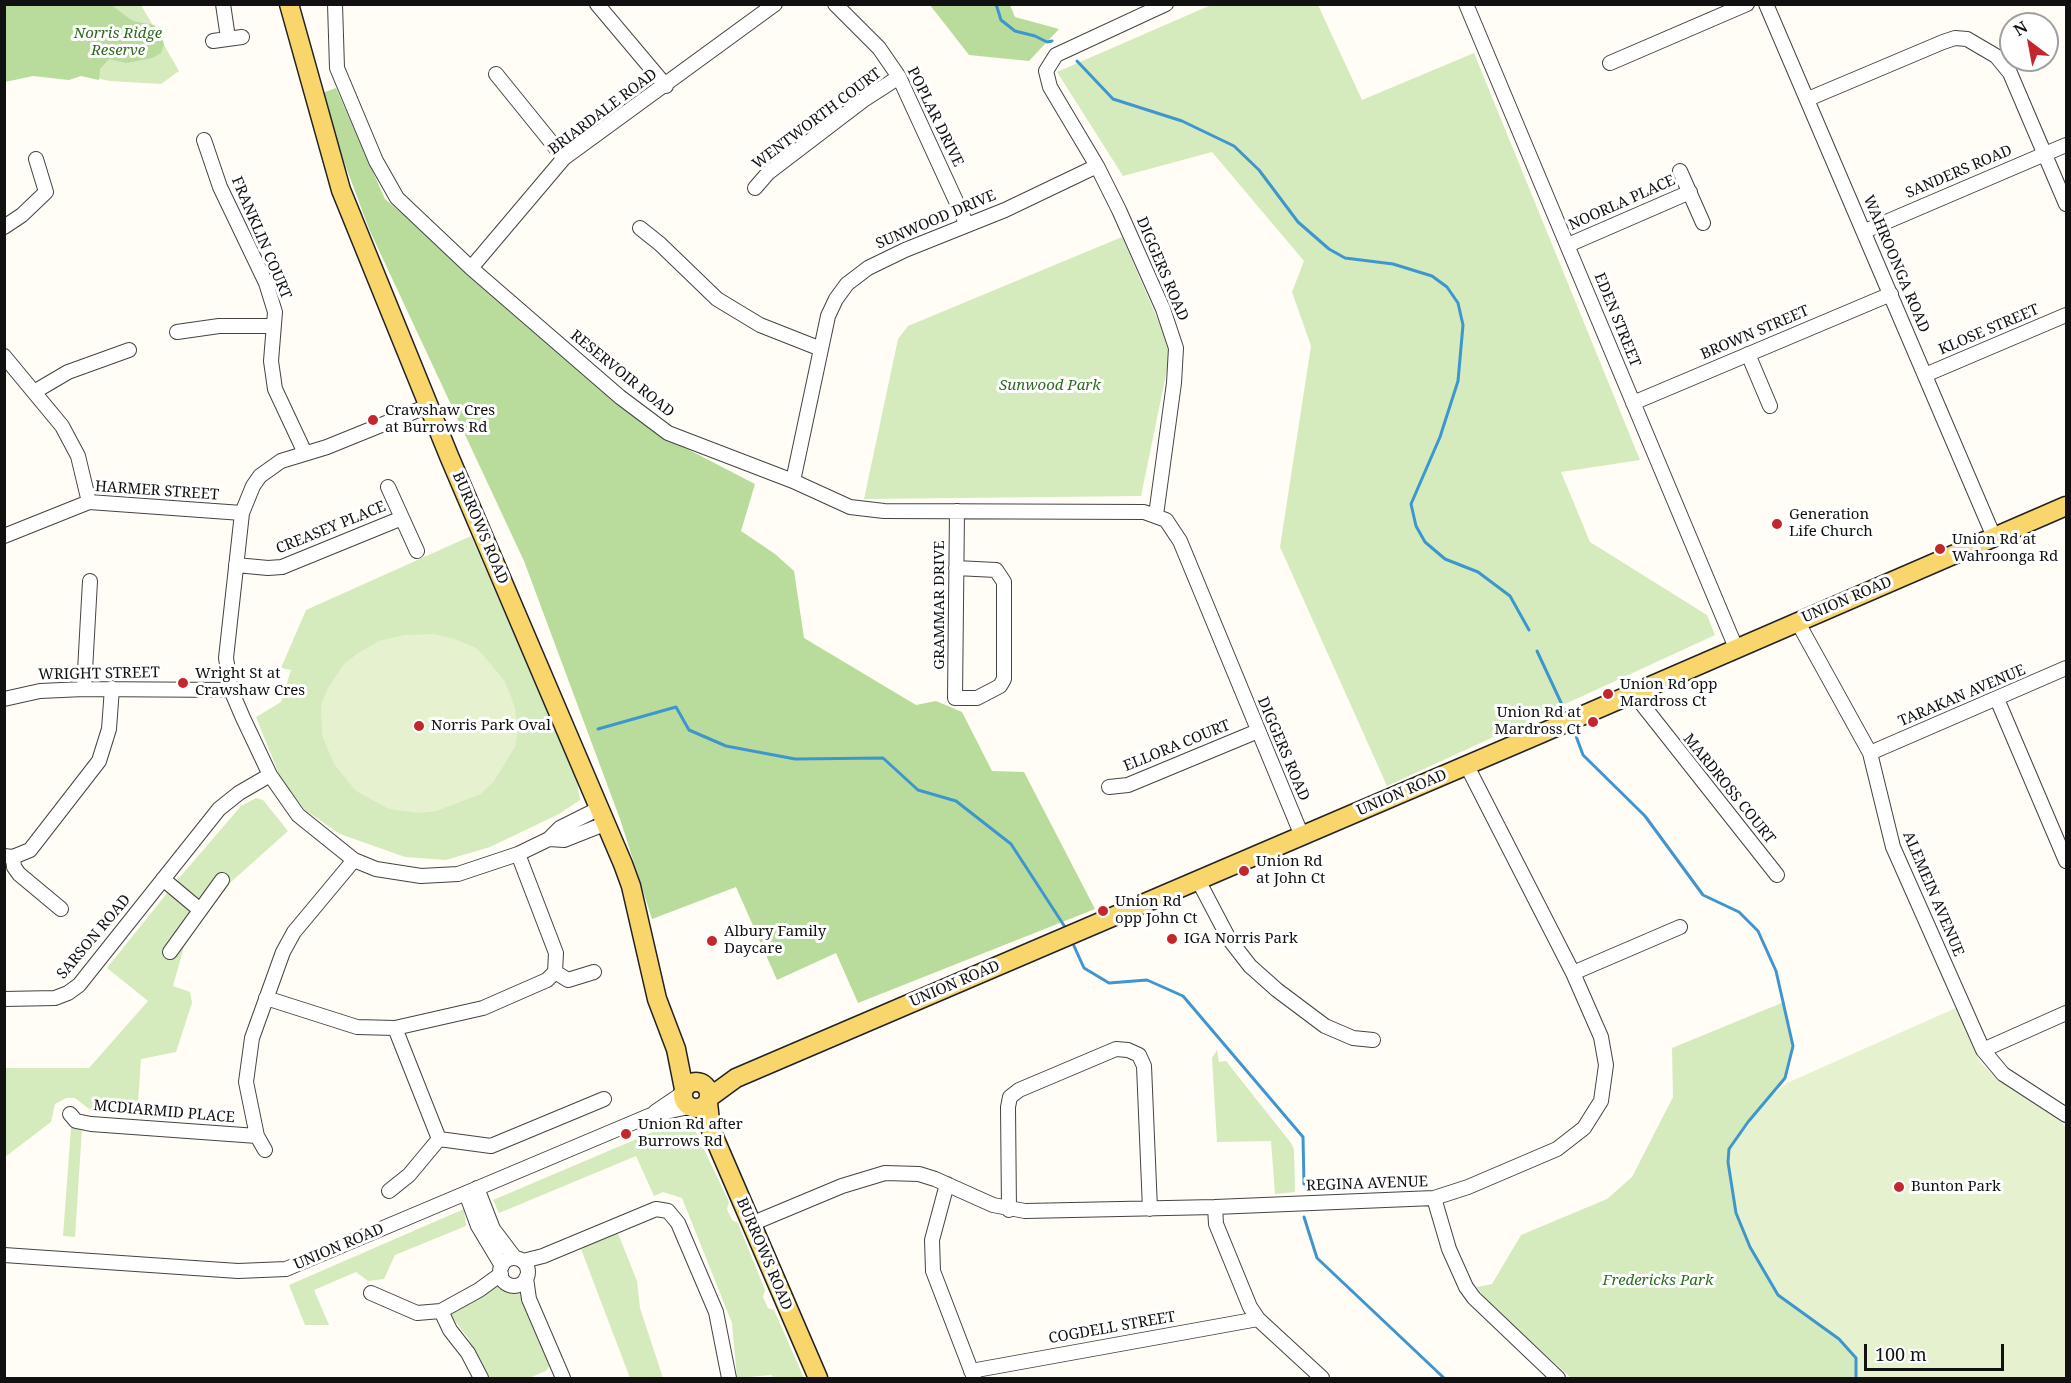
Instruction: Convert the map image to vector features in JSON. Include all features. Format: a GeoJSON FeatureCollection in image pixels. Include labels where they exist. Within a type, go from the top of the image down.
{"type":"FeatureCollection","features":[{"type":"Feature","properties":{"kind":"main road","name":"BURROWS ROAD"},"geometry":{"type":"LineString","coordinates":[[289,4],[340,190],[428,406],[604,816],[631,886],[657,999],[676,1049],[818,1378]]}},
{"type":"Feature","properties":{"kind":"main road","name":"UNION ROAD"},"geometry":{"type":"LineString","coordinates":[[696,1095],[728,1076],[736,1078],[1467,766],[1797,621],[2067,506]]}},
{"type":"Feature","properties":{"kind":"street"},"geometry":{"type":"LineString","coordinates":[[213,41],[235,38],[223,4]]}},
{"type":"Feature","properties":{"kind":"street","name":"RESERVOIR ROAD"},"geometry":{"type":"LineString","coordinates":[[335,4],[337,68],[390,188],[397,198],[471,268],[620,397],[668,433],[793,481],[850,507],[884,511],[1150,514]]}},
{"type":"Feature","properties":{"kind":"street"},"geometry":{"type":"LineString","coordinates":[[597,4],[666,86]]}},
{"type":"Feature","properties":{"kind":"street","name":"BRIARDALE ROAD"},"geometry":{"type":"LineString","coordinates":[[471,268],[564,158],[776,4]]}},
{"type":"Feature","properties":{"kind":"street","name":"POPLAR DRIVE"},"geometry":{"type":"LineString","coordinates":[[835,4],[879,48],[899,77],[968,225]]}},
{"type":"Feature","properties":{"kind":"street","name":"DIGGERS ROAD"},"geometry":{"type":"LineString","coordinates":[[1166,4],[1056,55],[1046,71],[1046,78],[1097,166],[1163,309],[1176,348],[1174,383],[1150,514],[1166,520],[1180,541],[1302,836]]}},
{"type":"Feature","properties":{"kind":"street","name":"EDEN STREET"},"geometry":{"type":"LineString","coordinates":[[1466,4],[1736,648]]}},
{"type":"Feature","properties":{"kind":"street"},"geometry":{"type":"LineString","coordinates":[[1610,63],[1747,4]]}},
{"type":"Feature","properties":{"kind":"street","name":"WAHROONGA ROAD"},"geometry":{"type":"LineString","coordinates":[[1766,4],[1994,537]]}},
{"type":"Feature","properties":{"kind":"street"},"geometry":{"type":"LineString","coordinates":[[1808,99],[1943,42],[1955,38],[1967,39],[2003,63],[2067,204]]}},
{"type":"Feature","properties":{"kind":"street"},"geometry":{"type":"LineString","coordinates":[[496,74],[564,158]]}},
{"type":"Feature","properties":{"kind":"street","name":"WENTWORTH COURT"},"geometry":{"type":"LineString","coordinates":[[755,188],[768,173],[899,77]]}},
{"type":"Feature","properties":{"kind":"street","name":"FRANKLIN COURT"},"geometry":{"type":"LineString","coordinates":[[204,140],[220,187],[266,283],[275,312],[271,361],[275,389],[304,453]]}},
{"type":"Feature","properties":{"kind":"street","name":"SANDERS ROAD"},"geometry":{"type":"LineString","coordinates":[[1864,231],[2067,145]]}},
{"type":"Feature","properties":{"kind":"street"},"geometry":{"type":"LineString","coordinates":[[4,227],[46,192],[36,159]]}},
{"type":"Feature","properties":{"kind":"street","name":"SUNWOOD DRIVE"},"geometry":{"type":"LineString","coordinates":[[793,481],[828,316],[836,299],[847,284],[884,260],[968,225],[1097,166]]}},
{"type":"Feature","properties":{"kind":"street","name":"NOORLA PLACE"},"geometry":{"type":"LineString","coordinates":[[1680,171],[1703,223]]}},
{"type":"Feature","properties":{"kind":"street","name":"NOORLA PLACE"},"geometry":{"type":"LineString","coordinates":[[1568,245],[1690,192]]}},
{"type":"Feature","properties":{"kind":"street"},"geometry":{"type":"LineString","coordinates":[[640,228],[717,299],[760,326],[821,349]]}},
{"type":"Feature","properties":{"kind":"street","name":"BROWN STREET"},"geometry":{"type":"LineString","coordinates":[[1633,403],[1891,294]]}},
{"type":"Feature","properties":{"kind":"street","name":"KLOSE STREET"},"geometry":{"type":"LineString","coordinates":[[1925,375],[2067,315]]}},
{"type":"Feature","properties":{"kind":"street"},"geometry":{"type":"LineString","coordinates":[[177,332],[219,326],[274,326]]}},
{"type":"Feature","properties":{"kind":"street"},"geometry":{"type":"LineString","coordinates":[[34,392],[69,372],[129,350]]}},
{"type":"Feature","properties":{"kind":"street"},"geometry":{"type":"LineString","coordinates":[[1748,354],[1770,406]]}},
{"type":"Feature","properties":{"kind":"street"},"geometry":{"type":"LineString","coordinates":[[4,356],[62,426],[78,456],[89,502]]}},
{"type":"Feature","properties":{"kind":"street"},"geometry":{"type":"LineString","coordinates":[[4,380],[17,371]]}},
{"type":"Feature","properties":{"kind":"street"},"geometry":{"type":"LineString","coordinates":[[428,406],[327,447],[281,461],[260,476],[248,495],[242,513],[226,658],[231,690],[270,775],[298,815],[354,861],[376,869],[407,875],[458,874],[518,854],[549,839],[564,840],[604,816]]}},
{"type":"Feature","properties":{"kind":"street","name":"CREASEY PLACE"},"geometry":{"type":"LineString","coordinates":[[388,487],[417,552]]}},
{"type":"Feature","properties":{"kind":"street","name":"HARMER STREET"},"geometry":{"type":"LineString","coordinates":[[4,536],[89,502],[242,513]]}},
{"type":"Feature","properties":{"kind":"street","name":"GRAMMAR DRIVE"},"geometry":{"type":"LineString","coordinates":[[956,568],[996,570],[1004,582],[1004,679],[1000,686],[977,698],[955,698],[956,568],[957,511]]}},
{"type":"Feature","properties":{"kind":"street","name":"CREASEY PLACE"},"geometry":{"type":"LineString","coordinates":[[236,565],[282,567],[402,518]]}},
{"type":"Feature","properties":{"kind":"street"},"geometry":{"type":"LineString","coordinates":[[84,689],[90,581]]}},
{"type":"Feature","properties":{"kind":"street","name":"ALEMEIN AVENUE"},"geometry":{"type":"LineString","coordinates":[[1797,621],[1870,753],[1893,847],[1983,1050],[2003,1074],[2067,1114]]}},
{"type":"Feature","properties":{"kind":"street","name":"TARAKAN AVENUE"},"geometry":{"type":"LineString","coordinates":[[1870,753],[2067,668]]}},
{"type":"Feature","properties":{"kind":"street"},"geometry":{"type":"LineString","coordinates":[[61,909],[19,874],[9,857],[30,850],[99,761],[109,729],[112,688]]}},
{"type":"Feature","properties":{"kind":"street","name":"WRIGHT STREET"},"geometry":{"type":"LineString","coordinates":[[4,699],[40,691],[84,689],[231,690]]}},
{"type":"Feature","properties":{"kind":"street","name":"MARDROSS COURT"},"geometry":{"type":"LineString","coordinates":[[1634,694],[1777,875]]}},
{"type":"Feature","properties":{"kind":"street"},"geometry":{"type":"LineString","coordinates":[[1997,699],[2067,861]]}},
{"type":"Feature","properties":{"kind":"street","name":"ELLORA COURT"},"geometry":{"type":"LineString","coordinates":[[1108,788],[1128,785],[1258,731]]}},
{"type":"Feature","properties":{"kind":"street","name":"REGINA AVENUE"},"geometry":{"type":"LineString","coordinates":[[751,1224],[842,1186],[885,1173],[919,1174],[1009,1210],[1215,1207],[1434,1198],[1468,1187],[1557,1149],[1584,1128],[1601,1101],[1606,1065],[1601,1037],[1573,973],[1467,766]]}},
{"type":"Feature","properties":{"kind":"street","name":"SARSON ROAD"},"geometry":{"type":"LineString","coordinates":[[4,999],[55,998],[79,985],[219,809],[238,793],[270,775]]}},
{"type":"Feature","properties":{"kind":"street"},"geometry":{"type":"LineString","coordinates":[[266,998],[357,1026],[395,1028],[483,1008],[547,980],[555,972],[556,953],[518,854]]}},
{"type":"Feature","properties":{"kind":"street"},"geometry":{"type":"LineString","coordinates":[[265,1150],[257,1136],[246,1082],[252,1038],[283,952],[294,932],[354,861]]}},
{"type":"Feature","properties":{"kind":"street"},"geometry":{"type":"LineString","coordinates":[[163,879],[200,910]]}},
{"type":"Feature","properties":{"kind":"street"},"geometry":{"type":"LineString","coordinates":[[170,952],[222,880]]}},
{"type":"Feature","properties":{"kind":"street"},"geometry":{"type":"LineString","coordinates":[[1198,880],[1229,939],[1250,966],[1276,990],[1325,1026],[1353,1038],[1373,1040]]}},
{"type":"Feature","properties":{"kind":"street"},"geometry":{"type":"LineString","coordinates":[[1573,973],[1680,927]]}},
{"type":"Feature","properties":{"kind":"street"},"geometry":{"type":"LineString","coordinates":[[555,972],[568,980],[594,972]]}},
{"type":"Feature","properties":{"kind":"street"},"geometry":{"type":"LineString","coordinates":[[1983,1050],[2067,1013]]}},
{"type":"Feature","properties":{"kind":"street"},"geometry":{"type":"LineString","coordinates":[[395,1028],[439,1139]]}},
{"type":"Feature","properties":{"kind":"street"},"geometry":{"type":"LineString","coordinates":[[1009,1210],[1008,1107],[1010,1097],[1019,1090],[1116,1049],[1128,1050],[1139,1056],[1144,1066],[1150,1209]]}},
{"type":"Feature","properties":{"kind":"street","name":"UNION ROAD"},"geometry":{"type":"LineString","coordinates":[[4,1255],[274,1272],[297,1266],[696,1095]]}},
{"type":"Feature","properties":{"kind":"street"},"geometry":{"type":"LineString","coordinates":[[439,1139],[491,1146],[604,1099]]}},
{"type":"Feature","properties":{"kind":"street","name":"MCDIARMID PLACE"},"geometry":{"type":"LineString","coordinates":[[70,1114],[76,1121],[91,1124],[257,1136]]}},
{"type":"Feature","properties":{"kind":"street"},"geometry":{"type":"LineString","coordinates":[[389,1191],[409,1175],[439,1139]]}},
{"type":"Feature","properties":{"kind":"street"},"geometry":{"type":"LineString","coordinates":[[947,1184],[932,1240],[933,1271],[973,1375]]}},
{"type":"Feature","properties":{"kind":"street"},"geometry":{"type":"LineString","coordinates":[[471,1191],[478,1226],[514,1272],[529,1299],[562,1378]]}},
{"type":"Feature","properties":{"kind":"street"},"geometry":{"type":"LineString","coordinates":[[1434,1198],[1449,1249],[1466,1287],[1474,1298],[1558,1378]]}},
{"type":"Feature","properties":{"kind":"street"},"geometry":{"type":"LineString","coordinates":[[1215,1207],[1220,1234],[1250,1307],[1258,1319],[1322,1378]]}},
{"type":"Feature","properties":{"kind":"street"},"geometry":{"type":"LineString","coordinates":[[371,1293],[417,1313],[441,1311],[543,1256],[657,1209],[663,1209],[673,1214],[716,1312],[729,1378]]}},
{"type":"Feature","properties":{"kind":"street"},"geometry":{"type":"LineString","coordinates":[[441,1311],[450,1330],[468,1353],[481,1378]]}},
{"type":"Feature","properties":{"kind":"street","name":"COGDELL STREET"},"geometry":{"type":"LineString","coordinates":[[973,1375],[1258,1319]]}},
{"type":"Feature","properties":{"kind":"green space","name":"Norris Ridge Reserve"},"geometry":{"type":"Polygon","coordinates":[[[4,5],[111,5],[133,21],[154,25],[161,32],[164,45],[161,53],[152,58],[126,63],[109,59],[100,69],[99,80],[81,76],[69,80],[33,76],[5,82],[4,5]]]}},
{"type":"Feature","properties":{"kind":"green space","name":"Norris Ridge Reserve"},"geometry":{"type":"Polygon","coordinates":[[[5,5],[141,5],[179,71],[161,84],[110,81],[42,67],[5,5]]]}},
{"type":"Feature","properties":{"kind":"green space"},"geometry":{"type":"Polygon","coordinates":[[[930,5],[1010,5],[1015,17],[1059,29],[1029,61],[969,55],[930,5]]]}},
{"type":"Feature","properties":{"kind":"green space"},"geometry":{"type":"Polygon","coordinates":[[[1211,5],[1318,5],[1362,100],[1474,53],[1640,460],[1561,472],[1590,542],[1707,615],[1715,635],[1387,786],[1280,547],[1311,346],[1292,292],[1304,261],[1212,152],[1123,176],[1057,72],[1211,5]]]}},
{"type":"Feature","properties":{"kind":"green space"},"geometry":{"type":"Polygon","coordinates":[[[336,88],[385,199],[664,437],[755,484],[741,531],[775,554],[794,571],[804,638],[916,705],[936,701],[962,712],[992,771],[1024,772],[1095,909],[858,1003],[836,953],[777,980],[736,887],[652,919],[620,819],[524,561],[369,229],[322,93],[336,88]]]}},
{"type":"Feature","properties":{"kind":"green space","name":"Sunwood Park"},"geometry":{"type":"Polygon","coordinates":[[[1122,237],[1171,350],[1141,496],[864,499],[898,339],[908,326],[1122,237]]]}},
{"type":"Feature","properties":{"kind":"green space"},"geometry":{"type":"Polygon","coordinates":[[[471,536],[576,775],[580,800],[559,814],[490,847],[446,860],[405,857],[340,834],[305,810],[280,777],[256,717],[281,702],[291,670],[281,668],[306,610],[471,536]]]}},
{"type":"Feature","properties":{"kind":"green space","name":"Norris Park Oval"},"geometry":{"type":"Polygon","coordinates":[[[434,634],[455,639],[478,649],[504,680],[515,707],[518,732],[515,747],[494,781],[481,794],[436,811],[418,813],[389,809],[356,791],[334,764],[322,735],[321,705],[328,688],[344,664],[358,653],[379,641],[404,635],[434,634]]]}},
{"type":"Feature","properties":{"kind":"green space"},"geometry":{"type":"Polygon","coordinates":[[[256,798],[263,800],[288,831],[231,882],[185,943],[173,986],[190,992],[192,1003],[176,1052],[141,1059],[137,1116],[93,1112],[75,1098],[66,1098],[55,1104],[51,1122],[5,1157],[5,1068],[89,1068],[148,1001],[107,968],[241,806],[256,798]]]}},
{"type":"Feature","properties":{"kind":"green space","name":"Fredericks Park"},"geometry":{"type":"Polygon","coordinates":[[[1784,1002],[1793,1046],[1785,1078],[1748,1122],[1729,1149],[1778,1295],[1839,1339],[1856,1358],[1856,1378],[1571,1378],[1486,1300],[1477,1287],[1492,1284],[1521,1235],[1607,1199],[1632,1177],[1673,1097],[1672,1048],[1784,1002]]]}},
{"type":"Feature","properties":{"kind":"green space","name":"Bunton Park"},"geometry":{"type":"Polygon","coordinates":[[[1958,1007],[1980,1062],[1997,1079],[2062,1122],[2066,1129],[2066,1378],[1856,1378],[1856,1358],[1839,1339],[1778,1295],[1750,1247],[1736,1213],[1728,1162],[1729,1149],[1770,1097],[1787,1083],[1958,1007]]]}},
{"type":"Feature","properties":{"kind":"green space"},"geometry":{"type":"Polygon","coordinates":[[[1217,1050],[1219,1062],[1226,1061],[1291,1143],[1294,1149],[1295,1192],[1275,1194],[1271,1141],[1217,1142],[1212,1058],[1217,1050]]]}},
{"type":"Feature","properties":{"kind":"green space"},"geometry":{"type":"Polygon","coordinates":[[[679,1121],[693,1126],[729,1202],[727,1209],[732,1220],[738,1223],[765,1290],[763,1297],[768,1308],[774,1310],[804,1378],[773,1378],[772,1375],[737,1378],[732,1323],[682,1198],[663,1192],[654,1196],[636,1156],[499,1213],[493,1200],[679,1121]]]}},
{"type":"Feature","properties":{"kind":"green space"},"geometry":{"type":"Polygon","coordinates":[[[71,1128],[82,1128],[75,1237],[63,1236],[71,1128]]]}},
{"type":"Feature","properties":{"kind":"green space"},"geometry":{"type":"Polygon","coordinates":[[[464,1209],[466,1226],[395,1255],[384,1279],[368,1281],[356,1272],[314,1290],[329,1325],[305,1325],[289,1285],[464,1209]]]}},
{"type":"Feature","properties":{"kind":"green space"},"geometry":{"type":"Polygon","coordinates":[[[617,1231],[637,1281],[640,1308],[663,1378],[630,1378],[581,1249],[617,1231]]]}},
{"type":"Feature","properties":{"kind":"green space"},"geometry":{"type":"Polygon","coordinates":[[[499,1280],[520,1285],[525,1291],[553,1362],[546,1371],[529,1378],[489,1378],[468,1338],[450,1313],[499,1280]]]}},
{"type":"Feature","properties":{"kind":"waterway"},"geometry":{"type":"LineString","coordinates":[[996,4],[1001,20],[1015,31],[1047,42],[1052,41]]}},
{"type":"Feature","properties":{"kind":"waterway"},"geometry":{"type":"LineString","coordinates":[[1077,61],[1113,99],[1182,121],[1234,146],[1259,170],[1298,222],[1329,249],[1345,258],[1393,264],[1432,276],[1447,287],[1458,303],[1463,325],[1458,381],[1440,437],[1411,504],[1416,526],[1425,542],[1445,559],[1478,572],[1510,596],[1529,630]]}},
{"type":"Feature","properties":{"kind":"waterway"},"geometry":{"type":"LineString","coordinates":[[1537,651],[1564,709]]}},
{"type":"Feature","properties":{"kind":"waterway"},"geometry":{"type":"LineString","coordinates":[[598,729],[676,707],[689,730],[726,746],[795,759],[883,758],[918,790],[956,801],[1011,844],[1065,927]]}},
{"type":"Feature","properties":{"kind":"waterway"},"geometry":{"type":"LineString","coordinates":[[1576,736],[1583,755],[1645,816],[1703,895],[1739,912],[1758,931],[1776,971],[1793,1046],[1785,1078],[1748,1122],[1729,1149],[1728,1162],[1736,1213],[1750,1247],[1778,1295],[1839,1339],[1856,1358],[1856,1378]]}},
{"type":"Feature","properties":{"kind":"waterway"},"geometry":{"type":"LineString","coordinates":[[1074,946],[1084,968],[1109,983],[1147,980],[1183,996],[1303,1137],[1304,1184]]}},
{"type":"Feature","properties":{"kind":"waterway"},"geometry":{"type":"LineString","coordinates":[[1304,1217],[1317,1258],[1444,1378]]}},
{"type":"Feature","properties":{"kind":"place","name":"Crawshaw Cres at Burrows Rd"},"geometry":{"type":"Point","coordinates":[373,420]}},
{"type":"Feature","properties":{"kind":"place","name":"Generation Life Church"},"geometry":{"type":"Point","coordinates":[1777,524]}},
{"type":"Feature","properties":{"kind":"place","name":"Union Rd at Wahroonga Rd"},"geometry":{"type":"Point","coordinates":[1940,549]}},
{"type":"Feature","properties":{"kind":"place","name":"Wright St at Crawshaw Cres"},"geometry":{"type":"Point","coordinates":[183,683]}},
{"type":"Feature","properties":{"kind":"place","name":"Union Rd opp Mardross Ct"},"geometry":{"type":"Point","coordinates":[1608,694]}},
{"type":"Feature","properties":{"kind":"place","name":"Union Rd at Mardross Ct"},"geometry":{"type":"Point","coordinates":[1593,722]}},
{"type":"Feature","properties":{"kind":"place","name":"Norris Park Oval"},"geometry":{"type":"Point","coordinates":[419,726]}},
{"type":"Feature","properties":{"kind":"place","name":"Union Rd at John Ct"},"geometry":{"type":"Point","coordinates":[1244,871]}},
{"type":"Feature","properties":{"kind":"place","name":"Union Rd opp John Ct"},"geometry":{"type":"Point","coordinates":[1103,911]}},
{"type":"Feature","properties":{"kind":"place","name":"IGA Norris Park"},"geometry":{"type":"Point","coordinates":[1172,939]}},
{"type":"Feature","properties":{"kind":"place","name":"Albury Family Daycare"},"geometry":{"type":"Point","coordinates":[712,941]}},
{"type":"Feature","properties":{"kind":"place","name":"Union Rd after Burrows Rd"},"geometry":{"type":"Point","coordinates":[626,1134]}},
{"type":"Feature","properties":{"kind":"place","name":"Bunton Park"},"geometry":{"type":"Point","coordinates":[1899,1187]}}]}
